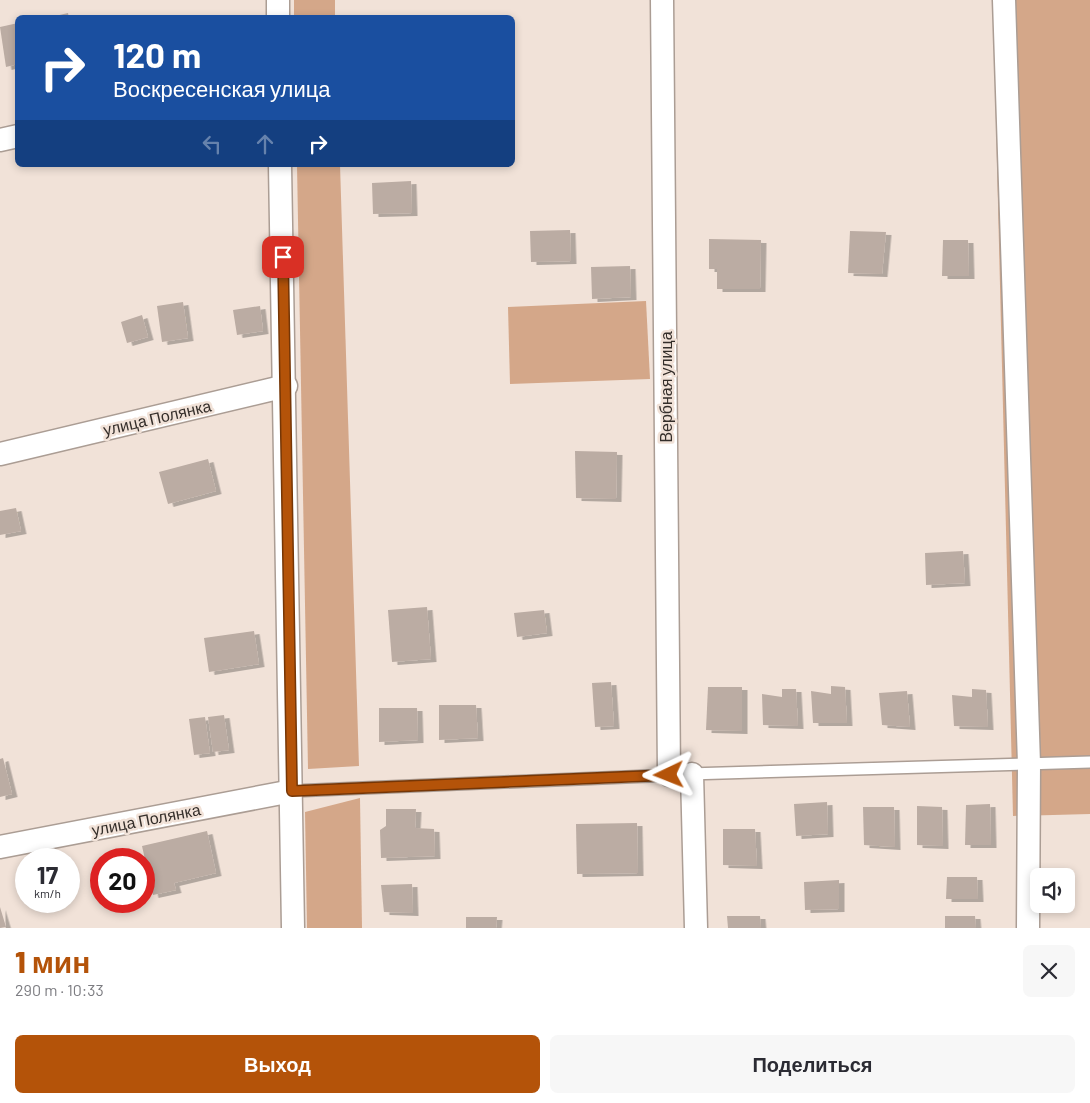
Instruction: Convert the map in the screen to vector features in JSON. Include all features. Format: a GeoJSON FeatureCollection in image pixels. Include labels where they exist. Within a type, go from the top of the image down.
{"type":"FeatureCollection","features":[{"type":"Feature","properties":{"kind":"street"},"geometry":{"type":"LineString","coordinates":[[278,0],[278,15]]}},
{"type":"Feature","properties":{"kind":"street","name":"Вербная улица"},"geometry":{"type":"LineString","coordinates":[[662,0],[669,775]]}},
{"type":"Feature","properties":{"kind":"street"},"geometry":{"type":"LineString","coordinates":[[1004,0],[1029,764],[1028,928]]}},
{"type":"Feature","properties":{"kind":"street"},"geometry":{"type":"LineString","coordinates":[[0,140],[15,137]]}},
{"type":"Feature","properties":{"kind":"street"},"geometry":{"type":"LineString","coordinates":[[280,167],[286,386],[293,928]]}},
{"type":"Feature","properties":{"kind":"street","name":"улица Полянка"},"geometry":{"type":"LineString","coordinates":[[0,454],[286,386]]}},
{"type":"Feature","properties":{"kind":"street"},"geometry":{"type":"LineString","coordinates":[[692,774],[696,928]]}},
{"type":"Feature","properties":{"kind":"street","name":"улица Полянка"},"geometry":{"type":"LineString","coordinates":[[0,847],[292,791]]}},
{"type":"Feature","properties":{"kind":"lane"},"geometry":{"type":"LineString","coordinates":[[292,791],[692,774],[1090,762]]}},
{"type":"Feature","properties":{"kind":"shaded area"},"geometry":{"type":"Polygon","coordinates":[[[294,0],[335,0],[335,15],[294,15],[294,0]]]}},
{"type":"Feature","properties":{"kind":"shaded area"},"geometry":{"type":"Polygon","coordinates":[[[993,0],[1090,0],[1090,814],[1013,816],[993,0]]]}},
{"type":"Feature","properties":{"kind":"shaded area"},"geometry":{"type":"Polygon","coordinates":[[[297,167],[340,167],[359,766],[308,769],[297,167]]]}},
{"type":"Feature","properties":{"kind":"shaded area"},"geometry":{"type":"Polygon","coordinates":[[[646,301],[650,379],[510,384],[508,307],[646,301]]]}},
{"type":"Feature","properties":{"kind":"shaded area"},"geometry":{"type":"Polygon","coordinates":[[[360,798],[362,928],[307,928],[305,812],[360,798]]]}},
{"type":"Feature","properties":{"kind":"building"},"geometry":{"type":"Polygon","coordinates":[[[15,24],[15,65],[6,67],[0,27],[15,24]]]}},
{"type":"Feature","properties":{"kind":"building"},"geometry":{"type":"Polygon","coordinates":[[[411,181],[412,213],[373,214],[372,183],[411,181]]]}},
{"type":"Feature","properties":{"kind":"building"},"geometry":{"type":"Polygon","coordinates":[[[570,230],[571,261],[531,262],[530,231],[570,230]]]}},
{"type":"Feature","properties":{"kind":"building"},"geometry":{"type":"Polygon","coordinates":[[[850,231],[886,232],[882,274],[848,273],[850,231]]]}},
{"type":"Feature","properties":{"kind":"building"},"geometry":{"type":"Polygon","coordinates":[[[709,239],[761,240],[760,289],[717,289],[717,269],[709,269],[709,239]]]}},
{"type":"Feature","properties":{"kind":"building"},"geometry":{"type":"Polygon","coordinates":[[[943,240],[968,240],[969,276],[942,276],[943,240]]]}},
{"type":"Feature","properties":{"kind":"building"},"geometry":{"type":"Polygon","coordinates":[[[630,266],[631,297],[592,299],[591,267],[630,266]]]}},
{"type":"Feature","properties":{"kind":"building"},"geometry":{"type":"Polygon","coordinates":[[[183,302],[188,338],[162,342],[157,306],[183,302]]]}},
{"type":"Feature","properties":{"kind":"building"},"geometry":{"type":"Polygon","coordinates":[[[260,306],[263,331],[237,335],[233,310],[260,306]]]}},
{"type":"Feature","properties":{"kind":"building"},"geometry":{"type":"Polygon","coordinates":[[[142,315],[148,337],[127,343],[121,322],[142,315]]]}},
{"type":"Feature","properties":{"kind":"building"},"geometry":{"type":"Polygon","coordinates":[[[575,451],[617,452],[616,499],[576,498],[575,451]]]}},
{"type":"Feature","properties":{"kind":"building"},"geometry":{"type":"Polygon","coordinates":[[[208,459],[216,491],[168,504],[159,472],[208,459]]]}},
{"type":"Feature","properties":{"kind":"building"},"geometry":{"type":"Polygon","coordinates":[[[16,508],[21,531],[0,535],[0,511],[16,508]]]}},
{"type":"Feature","properties":{"kind":"building"},"geometry":{"type":"Polygon","coordinates":[[[963,551],[965,583],[926,585],[925,553],[963,551]]]}},
{"type":"Feature","properties":{"kind":"building"},"geometry":{"type":"Polygon","coordinates":[[[427,607],[431,659],[392,662],[388,610],[427,607]]]}},
{"type":"Feature","properties":{"kind":"building"},"geometry":{"type":"Polygon","coordinates":[[[544,610],[547,633],[517,637],[514,613],[544,610]]]}},
{"type":"Feature","properties":{"kind":"building"},"geometry":{"type":"Polygon","coordinates":[[[254,631],[259,664],[209,672],[204,638],[254,631]]]}},
{"type":"Feature","properties":{"kind":"building"},"geometry":{"type":"Polygon","coordinates":[[[611,682],[614,726],[595,727],[592,683],[611,682]]]}},
{"type":"Feature","properties":{"kind":"building"},"geometry":{"type":"Polygon","coordinates":[[[831,686],[845,687],[847,723],[813,723],[811,691],[831,694],[831,686]]]}},
{"type":"Feature","properties":{"kind":"building"},"geometry":{"type":"Polygon","coordinates":[[[708,687],[742,687],[742,731],[706,730],[708,687]]]}},
{"type":"Feature","properties":{"kind":"building"},"geometry":{"type":"Polygon","coordinates":[[[782,689],[796,689],[798,726],[763,725],[762,694],[782,697],[782,689]]]}},
{"type":"Feature","properties":{"kind":"building"},"geometry":{"type":"Polygon","coordinates":[[[972,689],[986,690],[988,727],[954,726],[952,695],[972,697],[972,689]]]}},
{"type":"Feature","properties":{"kind":"building"},"geometry":{"type":"Polygon","coordinates":[[[907,691],[910,727],[882,725],[879,693],[907,691]]]}},
{"type":"Feature","properties":{"kind":"building"},"geometry":{"type":"Polygon","coordinates":[[[439,705],[476,705],[478,738],[439,740],[439,705]]]}},
{"type":"Feature","properties":{"kind":"building"},"geometry":{"type":"Polygon","coordinates":[[[379,708],[417,708],[418,740],[379,742],[379,708]]]}},
{"type":"Feature","properties":{"kind":"building"},"geometry":{"type":"Polygon","coordinates":[[[224,715],[229,750],[213,752],[208,717],[224,715]]]}},
{"type":"Feature","properties":{"kind":"building"},"geometry":{"type":"Polygon","coordinates":[[[205,717],[210,753],[194,755],[189,719],[205,717]]]}},
{"type":"Feature","properties":{"kind":"building"},"geometry":{"type":"Polygon","coordinates":[[[3,758],[12,794],[0,797],[0,759],[3,758]]]}},
{"type":"Feature","properties":{"kind":"building"},"geometry":{"type":"Polygon","coordinates":[[[827,802],[828,834],[796,836],[794,804],[827,802]]]}},
{"type":"Feature","properties":{"kind":"building"},"geometry":{"type":"Polygon","coordinates":[[[990,804],[991,845],[965,845],[966,805],[990,804]]]}},
{"type":"Feature","properties":{"kind":"building"},"geometry":{"type":"Polygon","coordinates":[[[917,806],[942,807],[943,846],[917,845],[917,806]]]}},
{"type":"Feature","properties":{"kind":"building"},"geometry":{"type":"Polygon","coordinates":[[[863,807],[894,807],[895,847],[864,845],[863,807]]]}},
{"type":"Feature","properties":{"kind":"building"},"geometry":{"type":"Polygon","coordinates":[[[386,809],[416,809],[415,828],[434,829],[435,856],[381,858],[380,830],[386,826],[386,809]]]}},
{"type":"Feature","properties":{"kind":"building"},"geometry":{"type":"Polygon","coordinates":[[[637,823],[638,873],[577,874],[576,824],[637,823]]]}},
{"type":"Feature","properties":{"kind":"building"},"geometry":{"type":"Polygon","coordinates":[[[723,829],[755,829],[757,866],[723,865],[723,829]]]}},
{"type":"Feature","properties":{"kind":"building"},"geometry":{"type":"Polygon","coordinates":[[[207,831],[216,873],[174,883],[176,890],[155,895],[155,848],[142,848],[142,846],[207,831]]]}},
{"type":"Feature","properties":{"kind":"building"},"geometry":{"type":"Polygon","coordinates":[[[947,877],[977,877],[978,899],[946,899],[947,877]]]}},
{"type":"Feature","properties":{"kind":"building"},"geometry":{"type":"Polygon","coordinates":[[[839,880],[839,909],[805,910],[804,882],[839,880]]]}},
{"type":"Feature","properties":{"kind":"building"},"geometry":{"type":"Polygon","coordinates":[[[412,884],[413,913],[384,912],[381,885],[412,884]]]}},
{"type":"Feature","properties":{"kind":"building"},"geometry":{"type":"Polygon","coordinates":[[[0,907],[6,927],[0,928],[0,907]]]}},
{"type":"Feature","properties":{"kind":"building"},"geometry":{"type":"Polygon","coordinates":[[[727,916],[760,916],[761,928],[728,928],[727,916]]]}},
{"type":"Feature","properties":{"kind":"building"},"geometry":{"type":"Polygon","coordinates":[[[945,916],[975,916],[976,928],[945,928],[945,916]]]}},
{"type":"Feature","properties":{"kind":"building"},"geometry":{"type":"Polygon","coordinates":[[[466,917],[497,917],[496,928],[466,928],[466,917]]]}},
{"type":"Feature","properties":{"kind":"route"},"geometry":{"type":"LineString","coordinates":[[283,257],[292,791],[669,775]]}}]}
